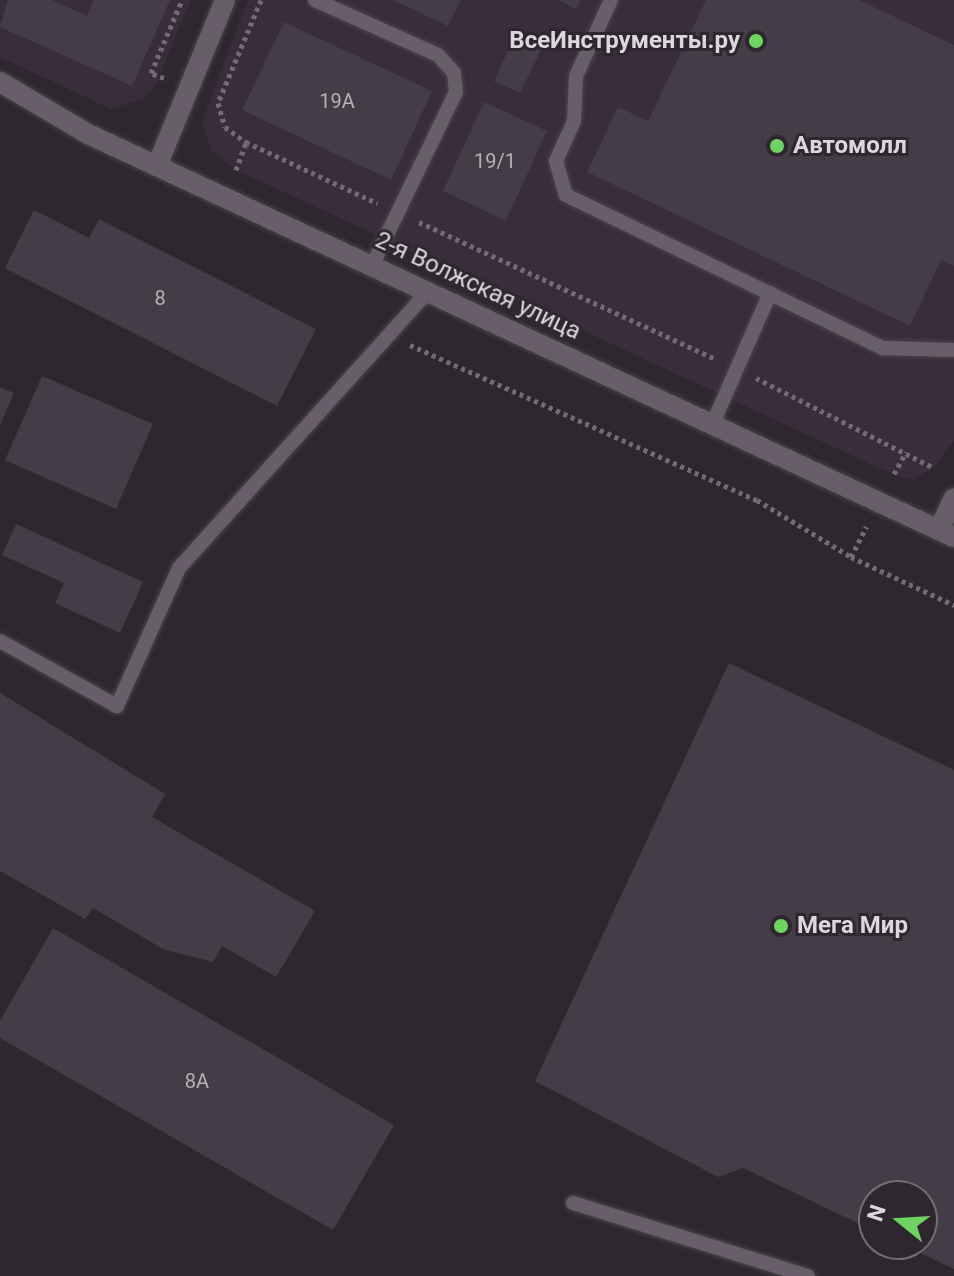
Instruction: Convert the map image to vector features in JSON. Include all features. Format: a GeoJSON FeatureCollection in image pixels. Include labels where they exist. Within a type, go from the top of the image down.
{"type":"FeatureCollection","features":[{"type":"Feature","properties":{"kind":"street"},"geometry":{"type":"LineString","coordinates":[[157,166],[225,0]]}},
{"type":"Feature","properties":{"kind":"street","name":"2-я Волжская улица"},"geometry":{"type":"LineString","coordinates":[[0,82],[88,134],[946,533],[954,498]]}},
{"type":"Feature","properties":{"kind":"lane"},"geometry":{"type":"LineString","coordinates":[[315,0],[438,55],[454,73],[456,92],[372,266]]}},
{"type":"Feature","properties":{"kind":"lane"},"geometry":{"type":"LineString","coordinates":[[611,0],[576,76],[574,121],[556,161],[558,181],[566,195],[883,348],[927,345],[954,350]]}},
{"type":"Feature","properties":{"kind":"lane"},"geometry":{"type":"LineString","coordinates":[[0,641],[117,706],[179,568],[428,291]]}},
{"type":"Feature","properties":{"kind":"lane"},"geometry":{"type":"LineString","coordinates":[[713,423],[770,293]]}},
{"type":"Feature","properties":{"kind":"lane"},"geometry":{"type":"LineString","coordinates":[[573,1203],[808,1276]]}},
{"type":"Feature","properties":{"kind":"path"},"geometry":{"type":"LineString","coordinates":[[164,78],[151,73],[182,0]]}},
{"type":"Feature","properties":{"kind":"path"},"geometry":{"type":"LineString","coordinates":[[261,0],[218,103],[225,127],[246,142],[736,369],[934,468]]}},
{"type":"Feature","properties":{"kind":"path"},"geometry":{"type":"LineString","coordinates":[[236,170],[246,142]]}},
{"type":"Feature","properties":{"kind":"path"},"geometry":{"type":"LineString","coordinates":[[401,341],[757,500],[851,557],[954,605]]}},
{"type":"Feature","properties":{"kind":"path"},"geometry":{"type":"LineString","coordinates":[[894,474],[906,452]]}},
{"type":"Feature","properties":{"kind":"path"},"geometry":{"type":"LineString","coordinates":[[851,557],[866,527]]}},
{"type":"Feature","properties":{"kind":"shaded area"},"geometry":{"type":"Polygon","coordinates":[[[0,0],[191,0],[156,84],[144,99],[111,109],[0,57],[0,0]]]}},
{"type":"Feature","properties":{"kind":"shaded area"},"geometry":{"type":"Polygon","coordinates":[[[248,0],[954,0],[954,441],[934,468],[912,480],[881,469],[236,170],[212,151],[202,121],[248,0]]]}},
{"type":"Feature","properties":{"kind":"building"},"geometry":{"type":"Polygon","coordinates":[[[8,0],[52,0],[87,16],[94,0],[170,0],[132,86],[0,27],[8,0]]]}},
{"type":"Feature","properties":{"kind":"building"},"geometry":{"type":"Polygon","coordinates":[[[393,0],[461,0],[448,26],[393,0]]]}},
{"type":"Feature","properties":{"kind":"building"},"geometry":{"type":"Polygon","coordinates":[[[558,0],[580,0],[576,9],[558,0]]]}},
{"type":"Feature","properties":{"kind":"building","name":"Автомолл"},"geometry":{"type":"Polygon","coordinates":[[[706,0],[859,0],[954,45],[954,266],[941,260],[910,326],[587,172],[618,107],[648,121],[706,0]]]}},
{"type":"Feature","properties":{"kind":"building"},"geometry":{"type":"Polygon","coordinates":[[[284,22],[432,91],[391,180],[242,110],[284,22]]]}},
{"type":"Feature","properties":{"kind":"building"},"geometry":{"type":"Polygon","coordinates":[[[516,34],[543,46],[520,93],[494,81],[516,34]]]}},
{"type":"Feature","properties":{"kind":"building"},"geometry":{"type":"Polygon","coordinates":[[[484,102],[547,131],[506,221],[443,191],[484,102]]]}},
{"type":"Feature","properties":{"kind":"building"},"geometry":{"type":"Polygon","coordinates":[[[34,210],[89,238],[99,219],[316,329],[277,406],[5,268],[34,210]]]}},
{"type":"Feature","properties":{"kind":"building"},"geometry":{"type":"Polygon","coordinates":[[[42,376],[153,424],[116,509],[5,460],[42,376]]]}},
{"type":"Feature","properties":{"kind":"building"},"geometry":{"type":"Polygon","coordinates":[[[0,387],[14,393],[0,425],[0,387]]]}},
{"type":"Feature","properties":{"kind":"building"},"geometry":{"type":"Polygon","coordinates":[[[16,524],[143,582],[120,633],[55,603],[64,583],[2,555],[16,524]]]}},
{"type":"Feature","properties":{"kind":"building","name":"Мега Мир"},"geometry":{"type":"Polygon","coordinates":[[[729,663],[954,770],[954,1269],[935,1260],[938,1260],[938,1180],[858,1180],[858,1223],[743,1168],[718,1177],[535,1081],[729,663]]]}},
{"type":"Feature","properties":{"kind":"building"},"geometry":{"type":"Polygon","coordinates":[[[0,693],[165,794],[152,817],[315,911],[276,977],[222,946],[213,962],[163,949],[93,908],[85,919],[0,871],[0,693]]]}},
{"type":"Feature","properties":{"kind":"building"},"geometry":{"type":"Polygon","coordinates":[[[53,928],[394,1125],[333,1230],[0,1038],[0,1021],[53,928]]]}},
{"type":"Feature","properties":{"kind":"place","name":"ВсеИнструменты.ру"},"geometry":{"type":"Point","coordinates":[756,41]}},
{"type":"Feature","properties":{"kind":"place","name":"Автомолл"},"geometry":{"type":"Point","coordinates":[777,146]}},
{"type":"Feature","properties":{"kind":"place","name":"Мега Мир"},"geometry":{"type":"Point","coordinates":[781,926]}}]}
